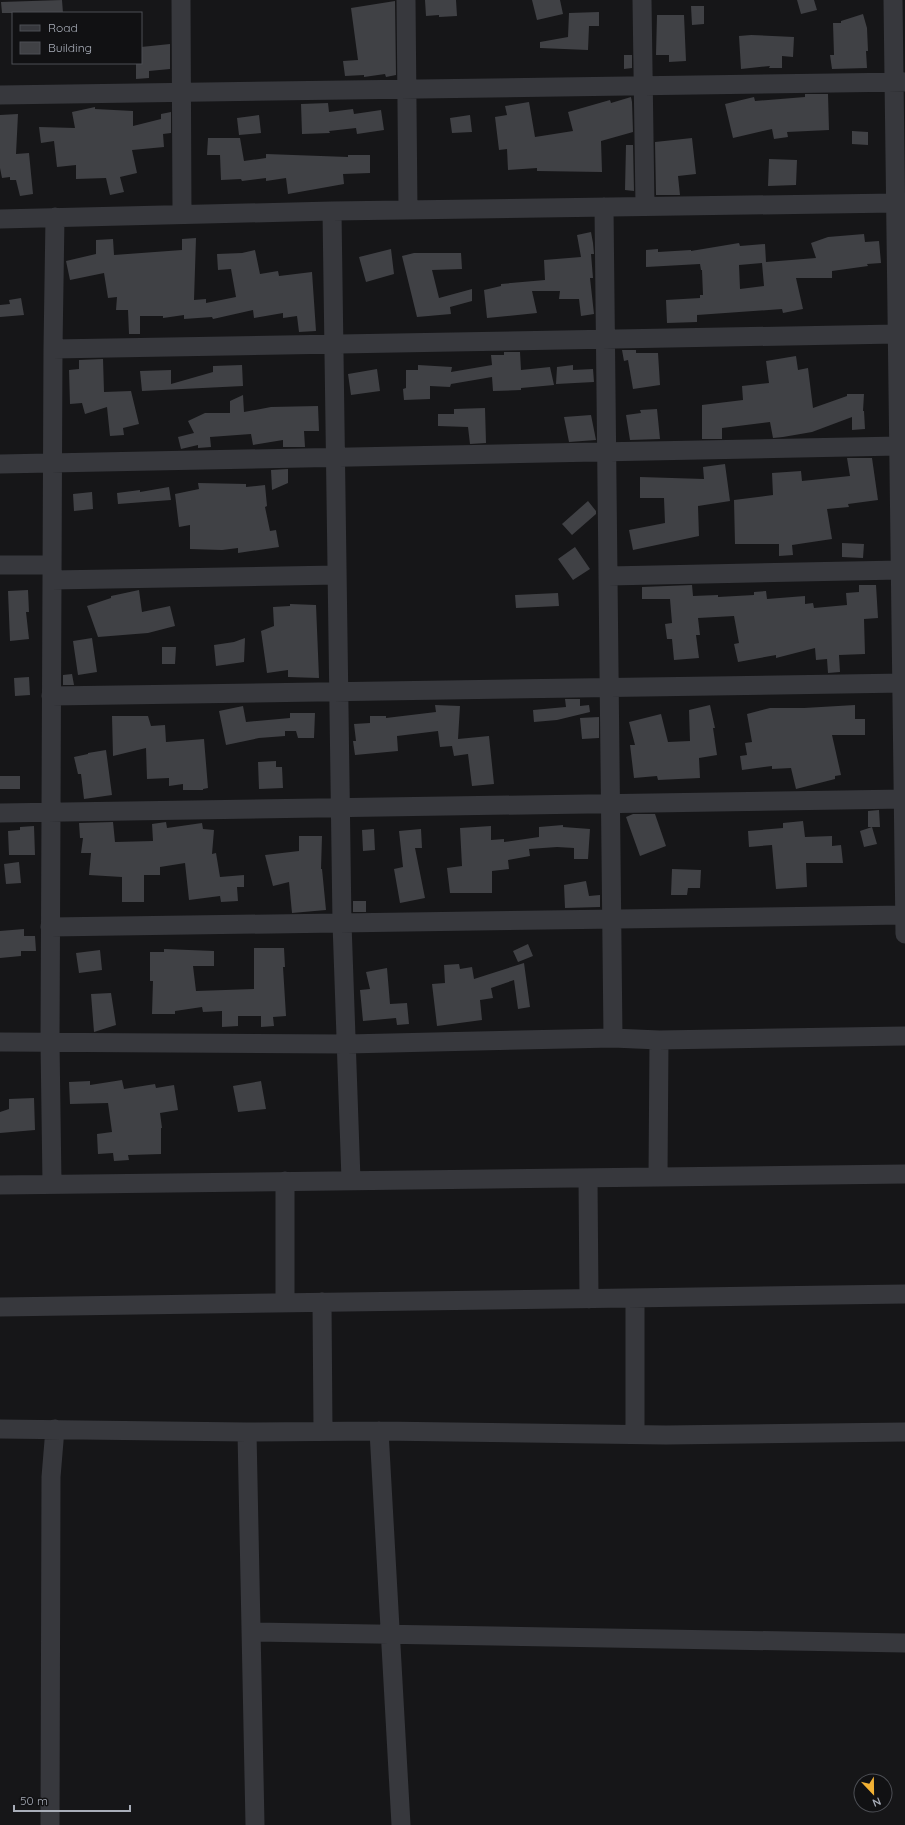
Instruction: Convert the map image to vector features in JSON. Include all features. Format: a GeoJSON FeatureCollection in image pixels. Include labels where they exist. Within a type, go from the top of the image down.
{"type":"FeatureCollection","features":[{"type":"Feature","properties":{"kind":"street"},"geometry":{"type":"LineString","coordinates":[[181,0],[182,214]]}},
{"type":"Feature","properties":{"kind":"street"},"geometry":{"type":"LineString","coordinates":[[406,0],[408,210]]}},
{"type":"Feature","properties":{"kind":"street"},"geometry":{"type":"LineString","coordinates":[[642,0],[645,206]]}},
{"type":"Feature","properties":{"kind":"street"},"geometry":{"type":"LineString","coordinates":[[893,0],[900,82],[899,197],[905,934]]}},
{"type":"Feature","properties":{"kind":"street"},"geometry":{"type":"LineString","coordinates":[[0,95],[900,82]]}},
{"type":"Feature","properties":{"kind":"street"},"geometry":{"type":"LineString","coordinates":[[0,219],[182,214],[645,206],[899,197]]}},
{"type":"Feature","properties":{"kind":"street"},"geometry":{"type":"LineString","coordinates":[[604,207],[613,1038]]}},
{"type":"Feature","properties":{"kind":"street"},"geometry":{"type":"LineString","coordinates":[[332,212],[342,923],[351,1180]]}},
{"type":"Feature","properties":{"kind":"street"},"geometry":{"type":"LineString","coordinates":[[52,1184],[50,927],[52,464],[55,217]]}},
{"type":"Feature","properties":{"kind":"street"},"geometry":{"type":"LineString","coordinates":[[53,348],[606,339],[900,322]]}},
{"type":"Feature","properties":{"kind":"street"},"geometry":{"type":"LineString","coordinates":[[0,464],[607,452],[901,434]]}},
{"type":"Feature","properties":{"kind":"street"},"geometry":{"type":"LineString","coordinates":[[608,576],[902,563]]}},
{"type":"Feature","properties":{"kind":"street"},"geometry":{"type":"LineString","coordinates":[[0,565],[52,572],[337,575]]}},
{"type":"Feature","properties":{"kind":"street"},"geometry":{"type":"LineString","coordinates":[[51,696],[903,683]]}},
{"type":"Feature","properties":{"kind":"street"},"geometry":{"type":"LineString","coordinates":[[0,813],[904,799]]}},
{"type":"Feature","properties":{"kind":"street"},"geometry":{"type":"LineString","coordinates":[[50,927],[905,915]]}},
{"type":"Feature","properties":{"kind":"street"},"geometry":{"type":"LineString","coordinates":[[0,1042],[347,1044],[613,1038],[659,1040],[905,1036]]}},
{"type":"Feature","properties":{"kind":"street"},"geometry":{"type":"LineString","coordinates":[[658,1177],[659,1040]]}},
{"type":"Feature","properties":{"kind":"street"},"geometry":{"type":"LineString","coordinates":[[0,1185],[905,1174]]}},
{"type":"Feature","properties":{"kind":"street"},"geometry":{"type":"LineString","coordinates":[[588,1178],[589,1299]]}},
{"type":"Feature","properties":{"kind":"street"},"geometry":{"type":"LineString","coordinates":[[285,1181],[285,1303]]}},
{"type":"Feature","properties":{"kind":"street"},"geometry":{"type":"LineString","coordinates":[[0,1307],[905,1294]]}},
{"type":"Feature","properties":{"kind":"street"},"geometry":{"type":"LineString","coordinates":[[634,1434],[635,1298]]}},
{"type":"Feature","properties":{"kind":"street"},"geometry":{"type":"LineString","coordinates":[[322,1302],[323,1431]]}},
{"type":"Feature","properties":{"kind":"street"},"geometry":{"type":"LineString","coordinates":[[0,1429],[247,1432],[379,1431],[634,1434],[666,1436],[905,1432]]}},
{"type":"Feature","properties":{"kind":"street"},"geometry":{"type":"LineString","coordinates":[[50,1825],[51,1477],[55,1429]]}},
{"type":"Feature","properties":{"kind":"street"},"geometry":{"type":"LineString","coordinates":[[379,1431],[401,1825]]}},
{"type":"Feature","properties":{"kind":"street"},"geometry":{"type":"LineString","coordinates":[[247,1432],[255,1825]]}},
{"type":"Feature","properties":{"kind":"street"},"geometry":{"type":"LineString","coordinates":[[251,1632],[905,1643]]}},
{"type":"Feature","properties":{"kind":"building"},"geometry":{"type":"Polygon","coordinates":[[[62,0],[63,12],[2,13],[1,2],[62,0]]]}},
{"type":"Feature","properties":{"kind":"building"},"geometry":{"type":"Polygon","coordinates":[[[425,0],[456,0],[457,16],[426,16],[425,0]]]}},
{"type":"Feature","properties":{"kind":"building"},"geometry":{"type":"Polygon","coordinates":[[[532,0],[560,0],[563,14],[537,20],[532,0]]]}},
{"type":"Feature","properties":{"kind":"building"},"geometry":{"type":"Polygon","coordinates":[[[797,0],[814,0],[817,10],[801,14],[797,0]]]}},
{"type":"Feature","properties":{"kind":"building"},"geometry":{"type":"Polygon","coordinates":[[[395,1],[396,75],[386,77],[385,74],[364,77],[364,75],[345,76],[343,61],[358,60],[351,8],[395,1]]]}},
{"type":"Feature","properties":{"kind":"building"},"geometry":{"type":"Polygon","coordinates":[[[691,6],[704,6],[704,24],[692,25],[691,6]]]}},
{"type":"Feature","properties":{"kind":"building"},"geometry":{"type":"Polygon","coordinates":[[[599,12],[599,26],[589,26],[588,50],[540,48],[540,42],[568,37],[569,13],[599,12]]]}},
{"type":"Feature","properties":{"kind":"building"},"geometry":{"type":"Polygon","coordinates":[[[863,14],[867,28],[867,68],[832,69],[830,55],[834,55],[833,23],[841,23],[841,21],[863,14]]]}},
{"type":"Feature","properties":{"kind":"building"},"geometry":{"type":"Polygon","coordinates":[[[657,15],[684,15],[686,61],[669,62],[669,55],[656,55],[657,15]]]}},
{"type":"Feature","properties":{"kind":"building"},"geometry":{"type":"Polygon","coordinates":[[[751,35],[794,37],[793,57],[782,56],[782,68],[769,68],[770,66],[741,69],[739,36],[751,35]]]}},
{"type":"Feature","properties":{"kind":"building"},"geometry":{"type":"Polygon","coordinates":[[[170,44],[170,69],[149,71],[149,78],[136,79],[136,64],[142,64],[142,47],[170,44]]]}},
{"type":"Feature","properties":{"kind":"building"},"geometry":{"type":"Polygon","coordinates":[[[624,55],[632,55],[632,68],[624,69],[624,55]]]}},
{"type":"Feature","properties":{"kind":"building"},"geometry":{"type":"Polygon","coordinates":[[[805,94],[828,94],[829,130],[787,132],[788,137],[774,139],[772,129],[733,138],[725,104],[754,97],[755,101],[805,97],[805,94]]]}},
{"type":"Feature","properties":{"kind":"building"},"geometry":{"type":"Polygon","coordinates":[[[631,97],[633,132],[601,141],[602,172],[537,171],[537,168],[508,170],[507,149],[499,150],[495,117],[507,115],[505,106],[529,102],[535,137],[573,131],[568,112],[610,100],[611,103],[631,97]]]}},
{"type":"Feature","properties":{"kind":"building"},"geometry":{"type":"Polygon","coordinates":[[[328,103],[329,112],[353,109],[354,114],[381,110],[384,130],[357,134],[356,128],[329,131],[330,133],[302,134],[301,104],[328,103]]]}},
{"type":"Feature","properties":{"kind":"building"},"geometry":{"type":"Polygon","coordinates":[[[95,107],[95,109],[133,111],[133,126],[161,119],[161,114],[171,112],[171,133],[163,134],[164,147],[132,150],[137,173],[120,177],[124,192],[110,195],[106,178],[76,179],[76,165],[57,167],[54,141],[41,143],[39,127],[75,128],[72,112],[95,107]]]}},
{"type":"Feature","properties":{"kind":"building"},"geometry":{"type":"Polygon","coordinates":[[[18,114],[16,154],[29,153],[33,194],[20,196],[16,180],[10,180],[10,177],[2,178],[0,168],[0,115],[18,114]]]}},
{"type":"Feature","properties":{"kind":"building"},"geometry":{"type":"Polygon","coordinates":[[[259,115],[261,133],[239,135],[237,118],[259,115]]]}},
{"type":"Feature","properties":{"kind":"building"},"geometry":{"type":"Polygon","coordinates":[[[470,115],[472,132],[452,133],[450,118],[470,115]]]}},
{"type":"Feature","properties":{"kind":"building"},"geometry":{"type":"Polygon","coordinates":[[[852,131],[868,132],[868,145],[852,144],[852,131]]]}},
{"type":"Feature","properties":{"kind":"building"},"geometry":{"type":"Polygon","coordinates":[[[208,138],[240,138],[244,161],[266,158],[266,154],[348,157],[348,155],[370,155],[370,173],[343,174],[344,184],[288,194],[286,178],[266,181],[266,178],[242,181],[241,179],[221,180],[220,155],[207,155],[208,138]]]}},
{"type":"Feature","properties":{"kind":"building"},"geometry":{"type":"Polygon","coordinates":[[[692,138],[696,174],[678,176],[680,195],[656,195],[655,142],[692,138]]]}},
{"type":"Feature","properties":{"kind":"building"},"geometry":{"type":"Polygon","coordinates":[[[626,145],[633,145],[634,191],[625,190],[626,145]]]}},
{"type":"Feature","properties":{"kind":"building"},"geometry":{"type":"Polygon","coordinates":[[[769,159],[797,160],[796,185],[768,186],[769,159]]]}},
{"type":"Feature","properties":{"kind":"building"},"geometry":{"type":"Polygon","coordinates":[[[591,232],[594,254],[591,254],[593,278],[590,278],[594,314],[581,316],[579,299],[559,299],[560,291],[532,291],[537,313],[487,318],[484,290],[501,286],[501,284],[545,280],[544,260],[581,257],[577,235],[591,232]]]}},
{"type":"Feature","properties":{"kind":"building"},"geometry":{"type":"Polygon","coordinates":[[[864,234],[865,242],[879,241],[881,263],[867,264],[868,266],[832,271],[832,278],[796,278],[803,309],[783,313],[782,309],[697,315],[697,322],[667,323],[666,300],[700,298],[700,295],[703,295],[702,270],[700,264],[646,267],[646,250],[658,249],[658,252],[691,251],[739,243],[740,246],[765,244],[766,262],[816,258],[811,243],[828,237],[864,234]],[[762,263],[739,265],[740,289],[764,286],[762,263]]]}},
{"type":"Feature","properties":{"kind":"building"},"geometry":{"type":"Polygon","coordinates":[[[196,238],[194,300],[206,299],[206,303],[236,297],[231,269],[218,270],[217,254],[242,253],[255,250],[260,274],[278,271],[279,276],[312,272],[316,331],[299,332],[297,316],[283,318],[283,313],[254,318],[253,310],[213,319],[212,317],[184,319],[184,315],[163,318],[163,316],[140,316],[140,334],[129,334],[128,310],[116,310],[117,297],[108,298],[104,273],[70,280],[66,261],[96,254],[96,240],[113,239],[114,255],[182,250],[182,239],[196,238]]]}},
{"type":"Feature","properties":{"kind":"building"},"geometry":{"type":"Polygon","coordinates":[[[391,249],[394,274],[366,282],[359,257],[391,249]]]}},
{"type":"Feature","properties":{"kind":"building"},"geometry":{"type":"Polygon","coordinates":[[[414,253],[461,253],[462,269],[432,270],[439,298],[472,289],[472,301],[450,307],[451,314],[417,317],[402,256],[414,253]]]}},
{"type":"Feature","properties":{"kind":"building"},"geometry":{"type":"Polygon","coordinates":[[[21,298],[24,315],[0,317],[0,305],[10,304],[9,300],[21,298]]]}},
{"type":"Feature","properties":{"kind":"building"},"geometry":{"type":"Polygon","coordinates":[[[622,350],[636,350],[636,353],[658,353],[660,385],[633,389],[628,360],[624,361],[622,350]]]}},
{"type":"Feature","properties":{"kind":"building"},"geometry":{"type":"Polygon","coordinates":[[[504,352],[520,352],[521,370],[550,367],[554,385],[521,388],[521,390],[493,391],[492,377],[451,384],[450,387],[430,386],[430,399],[404,400],[403,389],[406,388],[406,370],[418,370],[418,365],[452,367],[451,372],[492,365],[491,355],[504,355],[504,352]]]}},
{"type":"Feature","properties":{"kind":"building"},"geometry":{"type":"Polygon","coordinates":[[[796,356],[798,370],[808,368],[813,408],[847,396],[847,394],[864,394],[863,411],[865,429],[852,430],[852,417],[812,432],[773,438],[770,422],[722,428],[722,439],[702,439],[702,405],[743,400],[742,386],[769,383],[766,361],[796,356]]]}},
{"type":"Feature","properties":{"kind":"building"},"geometry":{"type":"Polygon","coordinates":[[[103,359],[104,392],[131,391],[139,424],[123,428],[124,435],[110,436],[107,407],[85,414],[82,403],[70,404],[69,370],[79,369],[79,360],[103,359]]]}},
{"type":"Feature","properties":{"kind":"building"},"geometry":{"type":"Polygon","coordinates":[[[242,365],[243,386],[142,391],[140,371],[171,370],[171,384],[213,372],[213,366],[242,365]]]}},
{"type":"Feature","properties":{"kind":"building"},"geometry":{"type":"Polygon","coordinates":[[[573,365],[573,370],[593,369],[594,382],[556,384],[557,367],[573,365]]]}},
{"type":"Feature","properties":{"kind":"building"},"geometry":{"type":"Polygon","coordinates":[[[377,369],[380,391],[351,395],[348,374],[377,369]]]}},
{"type":"Feature","properties":{"kind":"building"},"geometry":{"type":"Polygon","coordinates":[[[243,395],[244,412],[271,407],[318,406],[319,431],[304,431],[305,447],[283,447],[283,440],[253,445],[251,434],[210,437],[211,447],[198,448],[198,445],[181,449],[178,437],[194,433],[188,421],[205,413],[230,413],[230,401],[243,395]]]}},
{"type":"Feature","properties":{"kind":"building"},"geometry":{"type":"Polygon","coordinates":[[[485,408],[486,443],[470,444],[468,427],[438,426],[438,414],[454,414],[454,409],[485,408]]]}},
{"type":"Feature","properties":{"kind":"building"},"geometry":{"type":"Polygon","coordinates":[[[657,409],[660,439],[630,440],[626,415],[641,413],[640,410],[657,409]]]}},
{"type":"Feature","properties":{"kind":"building"},"geometry":{"type":"Polygon","coordinates":[[[591,415],[596,440],[569,442],[564,417],[591,415]]]}},
{"type":"Feature","properties":{"kind":"building"},"geometry":{"type":"Polygon","coordinates":[[[847,458],[872,458],[878,500],[848,504],[849,507],[827,509],[832,539],[792,545],[793,555],[779,556],[779,544],[735,544],[734,500],[773,495],[772,473],[801,471],[802,481],[850,476],[847,458]]]}},
{"type":"Feature","properties":{"kind":"building"},"geometry":{"type":"Polygon","coordinates":[[[725,464],[730,501],[698,506],[699,536],[633,550],[629,530],[665,523],[664,498],[640,498],[640,477],[704,479],[703,467],[725,464]]]}},
{"type":"Feature","properties":{"kind":"building"},"geometry":{"type":"Polygon","coordinates":[[[288,469],[288,483],[272,490],[271,470],[288,469]]]}},
{"type":"Feature","properties":{"kind":"building"},"geometry":{"type":"Polygon","coordinates":[[[198,483],[246,484],[246,487],[265,485],[267,506],[265,507],[270,531],[276,530],[279,547],[238,553],[238,548],[222,550],[190,549],[190,525],[179,527],[175,494],[199,489],[198,483]]]}},
{"type":"Feature","properties":{"kind":"building"},"geometry":{"type":"Polygon","coordinates":[[[169,487],[171,500],[118,504],[117,493],[140,490],[140,492],[169,487]]]}},
{"type":"Feature","properties":{"kind":"building"},"geometry":{"type":"Polygon","coordinates":[[[92,492],[93,509],[74,511],[73,494],[92,492]]]}},
{"type":"Feature","properties":{"kind":"building"},"geometry":{"type":"Polygon","coordinates":[[[588,501],[596,511],[596,514],[572,535],[562,524],[588,501]]]}},
{"type":"Feature","properties":{"kind":"building"},"geometry":{"type":"Polygon","coordinates":[[[842,543],[864,544],[863,558],[842,557],[842,543]]]}},
{"type":"Feature","properties":{"kind":"building"},"geometry":{"type":"Polygon","coordinates":[[[575,547],[590,569],[573,580],[558,559],[575,547]]]}},
{"type":"Feature","properties":{"kind":"building"},"geometry":{"type":"Polygon","coordinates":[[[692,585],[693,596],[718,595],[718,597],[754,595],[754,592],[766,591],[767,599],[805,596],[805,604],[813,603],[814,608],[847,605],[846,593],[859,592],[859,585],[876,585],[878,618],[864,619],[865,654],[839,655],[840,672],[828,673],[827,659],[816,660],[815,648],[776,658],[776,655],[738,662],[734,644],[739,643],[734,616],[698,618],[700,635],[696,635],[699,658],[674,660],[672,639],[667,639],[665,624],[672,623],[670,599],[642,599],[642,587],[692,585]]]}},
{"type":"Feature","properties":{"kind":"building"},"geometry":{"type":"Polygon","coordinates":[[[28,590],[29,612],[26,612],[29,639],[10,641],[8,591],[28,590]]]}},
{"type":"Feature","properties":{"kind":"building"},"geometry":{"type":"Polygon","coordinates":[[[139,590],[142,612],[170,606],[175,626],[148,633],[98,637],[87,606],[111,598],[111,596],[139,590]]]}},
{"type":"Feature","properties":{"kind":"building"},"geometry":{"type":"Polygon","coordinates":[[[558,593],[559,606],[516,608],[515,595],[558,593]]]}},
{"type":"Feature","properties":{"kind":"building"},"geometry":{"type":"Polygon","coordinates":[[[290,604],[316,605],[319,678],[288,677],[288,670],[267,673],[261,631],[274,626],[273,607],[290,606],[290,604]]]}},
{"type":"Feature","properties":{"kind":"building"},"geometry":{"type":"Polygon","coordinates":[[[92,638],[97,672],[78,675],[73,641],[92,638]]]}},
{"type":"Feature","properties":{"kind":"building"},"geometry":{"type":"Polygon","coordinates":[[[245,638],[244,662],[216,666],[214,645],[234,642],[245,638]]]}},
{"type":"Feature","properties":{"kind":"building"},"geometry":{"type":"Polygon","coordinates":[[[162,647],[176,647],[175,664],[162,664],[162,647]]]}},
{"type":"Feature","properties":{"kind":"building"},"geometry":{"type":"Polygon","coordinates":[[[72,674],[74,685],[63,685],[63,675],[72,674]]]}},
{"type":"Feature","properties":{"kind":"building"},"geometry":{"type":"Polygon","coordinates":[[[29,677],[30,695],[15,696],[14,678],[29,677]]]}},
{"type":"Feature","properties":{"kind":"building"},"geometry":{"type":"Polygon","coordinates":[[[565,699],[580,699],[580,706],[589,705],[590,712],[557,720],[534,722],[533,710],[566,707],[565,699]]]}},
{"type":"Feature","properties":{"kind":"building"},"geometry":{"type":"Polygon","coordinates":[[[435,705],[460,706],[458,739],[489,736],[494,784],[472,786],[468,754],[454,756],[452,746],[440,747],[438,731],[397,736],[398,751],[355,755],[353,741],[356,741],[354,724],[370,723],[370,716],[386,716],[386,718],[436,712],[435,705]]]}},
{"type":"Feature","properties":{"kind":"building"},"geometry":{"type":"Polygon","coordinates":[[[710,705],[715,728],[713,728],[717,755],[699,758],[700,778],[658,780],[657,776],[634,778],[630,745],[635,745],[629,722],[661,714],[668,742],[690,741],[689,710],[710,705]]]}},
{"type":"Feature","properties":{"kind":"building"},"geometry":{"type":"Polygon","coordinates":[[[855,705],[855,719],[865,719],[865,735],[832,735],[841,775],[835,776],[835,779],[796,789],[791,768],[772,769],[772,766],[742,770],[740,756],[747,755],[745,743],[752,742],[747,714],[770,708],[855,705]]]}},
{"type":"Feature","properties":{"kind":"building"},"geometry":{"type":"Polygon","coordinates":[[[243,706],[246,722],[290,718],[290,713],[315,713],[314,738],[298,738],[296,731],[285,731],[285,736],[259,738],[226,745],[219,711],[243,706]]]}},
{"type":"Feature","properties":{"kind":"building"},"geometry":{"type":"Polygon","coordinates":[[[112,716],[148,716],[151,726],[165,725],[166,742],[204,739],[208,788],[203,790],[183,790],[183,784],[169,786],[169,778],[147,779],[146,748],[113,756],[112,716]]]}},
{"type":"Feature","properties":{"kind":"building"},"geometry":{"type":"Polygon","coordinates":[[[599,717],[599,738],[582,739],[580,718],[599,717]]]}},
{"type":"Feature","properties":{"kind":"building"},"geometry":{"type":"Polygon","coordinates":[[[106,750],[112,795],[84,799],[81,774],[78,774],[74,757],[106,750]]]}},
{"type":"Feature","properties":{"kind":"building"},"geometry":{"type":"Polygon","coordinates":[[[276,761],[276,767],[282,767],[283,788],[259,789],[258,762],[276,761]]]}},
{"type":"Feature","properties":{"kind":"building"},"geometry":{"type":"Polygon","coordinates":[[[0,776],[20,776],[20,789],[0,789],[0,776]]]}},
{"type":"Feature","properties":{"kind":"building"},"geometry":{"type":"Polygon","coordinates":[[[879,810],[880,827],[868,827],[868,811],[879,810]]]}},
{"type":"Feature","properties":{"kind":"building"},"geometry":{"type":"Polygon","coordinates":[[[633,814],[655,814],[666,846],[640,856],[626,817],[633,814]]]}},
{"type":"Feature","properties":{"kind":"building"},"geometry":{"type":"Polygon","coordinates":[[[803,821],[805,837],[832,836],[832,846],[841,845],[843,863],[806,863],[807,887],[776,889],[772,845],[749,847],[748,831],[783,828],[783,823],[803,821]]]}},
{"type":"Feature","properties":{"kind":"building"},"geometry":{"type":"Polygon","coordinates":[[[113,822],[115,842],[153,841],[152,824],[166,822],[167,828],[202,823],[203,829],[214,830],[212,854],[216,853],[220,877],[244,875],[244,887],[237,887],[238,901],[221,902],[220,896],[189,900],[185,863],[160,867],[160,875],[144,875],[144,902],[122,902],[122,877],[89,875],[91,853],[81,853],[83,838],[80,838],[79,823],[113,822]]]}},
{"type":"Feature","properties":{"kind":"building"},"geometry":{"type":"Polygon","coordinates":[[[563,825],[563,827],[590,829],[588,859],[574,859],[574,848],[557,847],[529,849],[530,856],[508,860],[509,869],[492,871],[492,893],[450,893],[447,868],[462,866],[460,828],[491,826],[491,840],[504,839],[504,842],[539,837],[539,827],[563,825]]]}},
{"type":"Feature","properties":{"kind":"building"},"geometry":{"type":"Polygon","coordinates":[[[34,826],[35,855],[9,855],[8,831],[20,830],[20,827],[34,826]]]}},
{"type":"Feature","properties":{"kind":"building"},"geometry":{"type":"Polygon","coordinates":[[[872,827],[877,844],[864,847],[860,831],[872,827]]]}},
{"type":"Feature","properties":{"kind":"building"},"geometry":{"type":"Polygon","coordinates":[[[374,829],[375,850],[363,851],[362,830],[374,829]]]}},
{"type":"Feature","properties":{"kind":"building"},"geometry":{"type":"Polygon","coordinates":[[[421,829],[422,848],[415,848],[425,898],[400,903],[394,869],[403,867],[399,831],[421,829]]]}},
{"type":"Feature","properties":{"kind":"building"},"geometry":{"type":"Polygon","coordinates":[[[299,836],[322,836],[321,869],[326,910],[292,913],[289,882],[273,886],[265,855],[299,851],[299,836]]]}},
{"type":"Feature","properties":{"kind":"building"},"geometry":{"type":"Polygon","coordinates":[[[19,862],[21,883],[6,884],[4,864],[19,862]]]}},
{"type":"Feature","properties":{"kind":"building"},"geometry":{"type":"Polygon","coordinates":[[[672,869],[701,870],[700,888],[688,888],[687,895],[671,895],[672,869]]]}},
{"type":"Feature","properties":{"kind":"building"},"geometry":{"type":"Polygon","coordinates":[[[586,881],[589,896],[600,895],[600,907],[565,908],[564,885],[586,881]]]}},
{"type":"Feature","properties":{"kind":"building"},"geometry":{"type":"Polygon","coordinates":[[[353,901],[366,901],[366,912],[353,912],[353,901]]]}},
{"type":"Feature","properties":{"kind":"building"},"geometry":{"type":"Polygon","coordinates":[[[24,929],[24,936],[35,936],[36,951],[21,951],[21,956],[0,958],[0,931],[24,929]]]}},
{"type":"Feature","properties":{"kind":"building"},"geometry":{"type":"Polygon","coordinates":[[[528,944],[533,956],[518,962],[513,951],[528,944]]]}},
{"type":"Feature","properties":{"kind":"building"},"geometry":{"type":"Polygon","coordinates":[[[254,948],[284,948],[285,967],[283,967],[286,1016],[273,1017],[274,1026],[261,1027],[261,1016],[238,1016],[238,1026],[222,1027],[222,1011],[203,1012],[202,1007],[175,1011],[175,1014],[152,1014],[153,981],[150,981],[150,952],[164,952],[164,949],[214,951],[214,966],[193,966],[196,991],[254,989],[254,948]]]}},
{"type":"Feature","properties":{"kind":"building"},"geometry":{"type":"Polygon","coordinates":[[[100,950],[102,970],[79,973],[76,953],[100,950]]]}},
{"type":"Feature","properties":{"kind":"building"},"geometry":{"type":"Polygon","coordinates":[[[524,963],[530,1007],[518,1009],[514,980],[491,988],[493,998],[480,1000],[482,1020],[437,1026],[432,984],[445,983],[444,965],[459,964],[460,969],[472,967],[474,979],[524,963]]]}},
{"type":"Feature","properties":{"kind":"building"},"geometry":{"type":"Polygon","coordinates":[[[387,968],[390,1004],[407,1003],[409,1024],[397,1025],[396,1018],[363,1021],[360,990],[370,989],[366,972],[387,968]]]}},
{"type":"Feature","properties":{"kind":"building"},"geometry":{"type":"Polygon","coordinates":[[[111,993],[116,1025],[94,1032],[91,994],[111,993]]]}},
{"type":"Feature","properties":{"kind":"building"},"geometry":{"type":"Polygon","coordinates":[[[122,1080],[124,1089],[155,1084],[156,1088],[174,1085],[178,1110],[160,1113],[162,1128],[161,1154],[128,1155],[129,1160],[114,1161],[113,1153],[98,1154],[97,1134],[112,1132],[108,1103],[70,1104],[69,1082],[90,1081],[90,1085],[122,1080]]]}},
{"type":"Feature","properties":{"kind":"building"},"geometry":{"type":"Polygon","coordinates":[[[261,1081],[266,1109],[238,1112],[233,1086],[261,1081]]]}},
{"type":"Feature","properties":{"kind":"building"},"geometry":{"type":"Polygon","coordinates":[[[34,1098],[35,1130],[0,1133],[0,1112],[9,1109],[9,1099],[34,1098]]]}}]}
